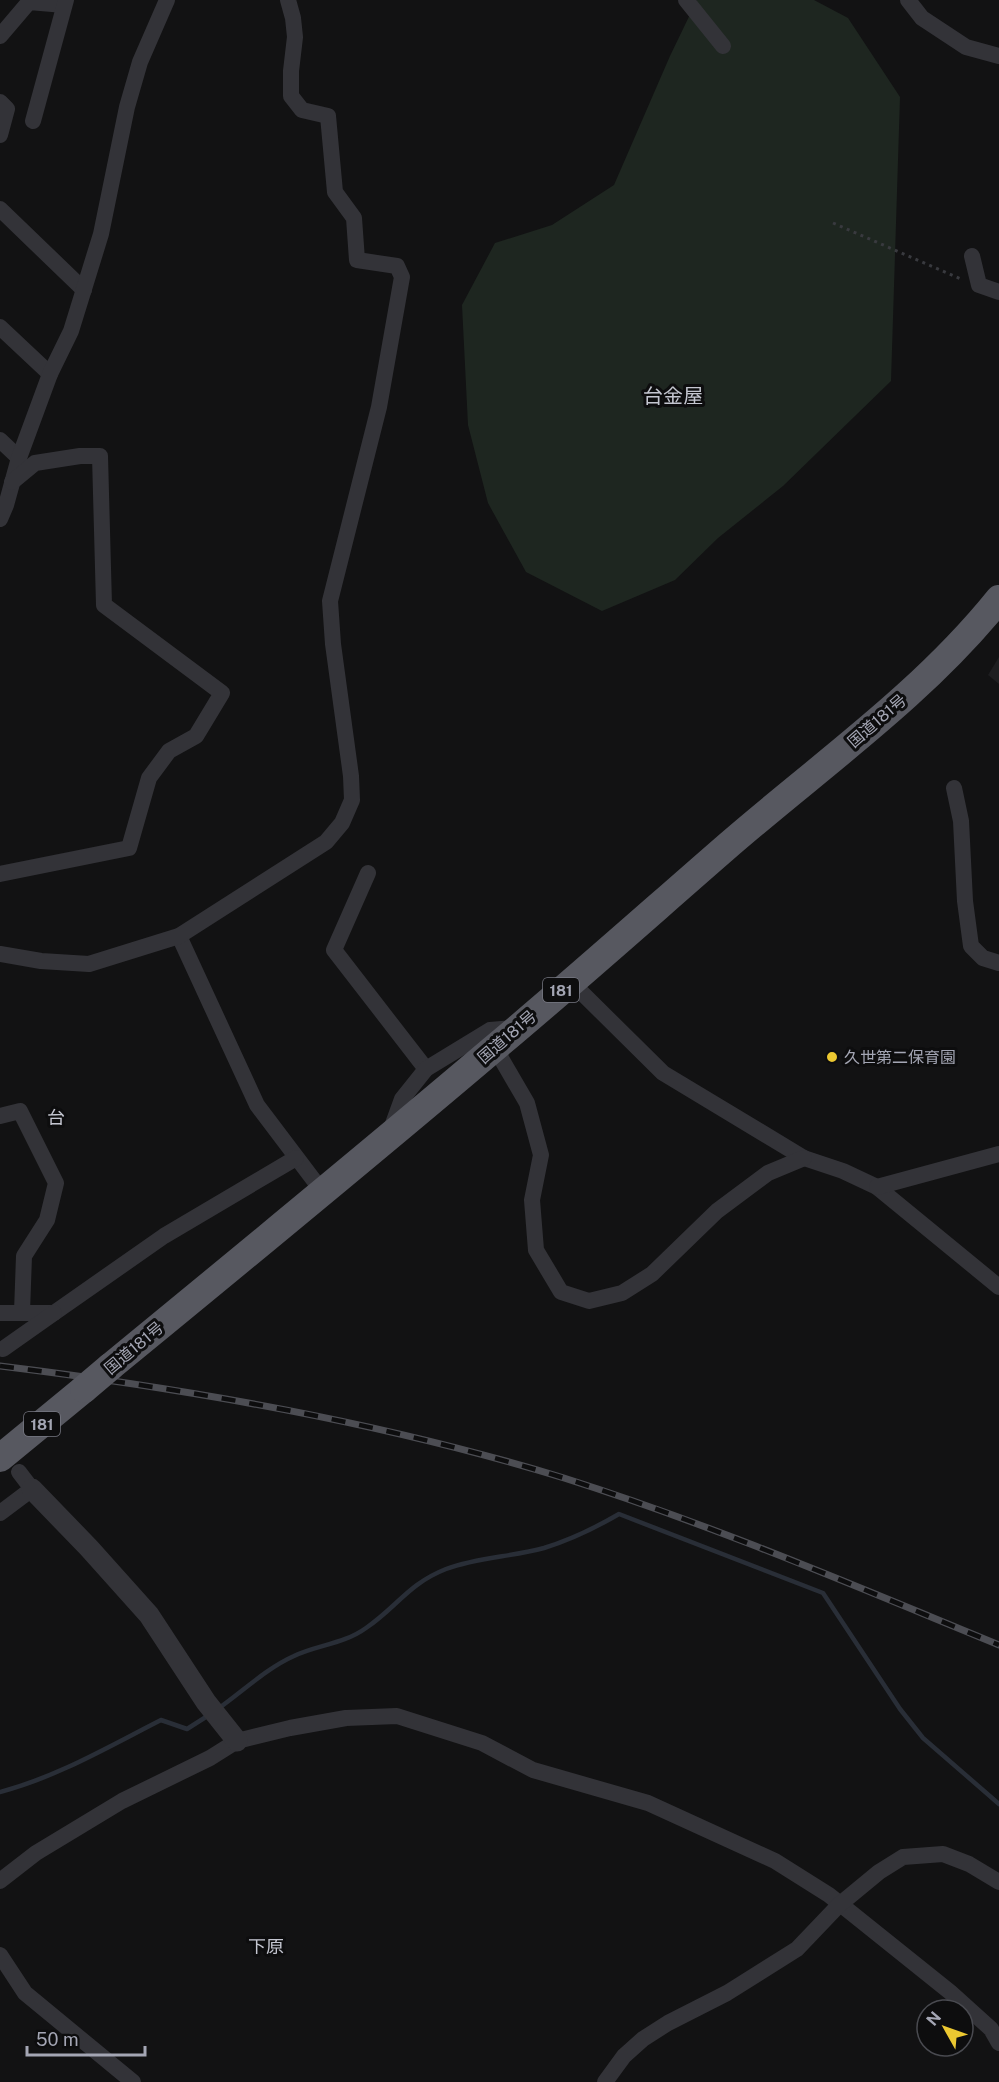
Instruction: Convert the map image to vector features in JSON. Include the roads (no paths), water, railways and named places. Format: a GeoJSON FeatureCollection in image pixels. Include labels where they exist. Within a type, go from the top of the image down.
{"type":"FeatureCollection","features":[{"type":"Feature","properties":{"kind":"highway","name":"国道181号"},"geometry":{"type":"LineString","coordinates":[[10,1465],[84,1389],[495,1048],[755,822],[925,680],[981,622],[999,599]]}},
{"type":"Feature","properties":{"kind":"street"},"geometry":{"type":"LineString","coordinates":[[0,519],[19,458],[50,374],[71,331],[101,234],[127,107],[140,62],[167,0]]}},
{"type":"Feature","properties":{"kind":"street"},"geometry":{"type":"LineString","coordinates":[[0,954],[41,961],[89,964],[178,936],[326,842],[342,823],[352,800],[330,601],[379,407],[402,277],[397,266],[357,260],[354,218],[336,192],[328,116],[302,110],[291,96],[295,36],[288,0]]}},
{"type":"Feature","properties":{"kind":"street"},"geometry":{"type":"LineString","coordinates":[[686,0],[723,46]]}},
{"type":"Feature","properties":{"kind":"street"},"geometry":{"type":"LineString","coordinates":[[908,0],[922,18],[966,47],[999,56]]}},
{"type":"Feature","properties":{"kind":"street"},"geometry":{"type":"LineString","coordinates":[[0,36],[29,2],[65,2],[33,121]]}},
{"type":"Feature","properties":{"kind":"street"},"geometry":{"type":"LineString","coordinates":[[0,102],[7,109],[0,135]]}},
{"type":"Feature","properties":{"kind":"street"},"geometry":{"type":"LineString","coordinates":[[0,209],[84,290]]}},
{"type":"Feature","properties":{"kind":"street"},"geometry":{"type":"LineString","coordinates":[[972,256],[979,285],[999,292]]}},
{"type":"Feature","properties":{"kind":"street"},"geometry":{"type":"LineString","coordinates":[[0,327],[50,374]]}},
{"type":"Feature","properties":{"kind":"street"},"geometry":{"type":"LineString","coordinates":[[0,440],[19,458]]}},
{"type":"Feature","properties":{"kind":"street"},"geometry":{"type":"LineString","coordinates":[[0,874],[129,848],[149,778],[169,751],[196,736],[222,693],[104,605],[100,456],[80,456],[35,463],[12,482]]}},
{"type":"Feature","properties":{"kind":"street"},"geometry":{"type":"LineString","coordinates":[[954,788],[961,821],[965,901],[971,946],[983,958],[999,963]]}},
{"type":"Feature","properties":{"kind":"street"},"geometry":{"type":"LineString","coordinates":[[368,873],[334,950],[426,1069]]}},
{"type":"Feature","properties":{"kind":"street"},"geometry":{"type":"LineString","coordinates":[[178,936],[257,1106],[322,1191]]}},
{"type":"Feature","properties":{"kind":"street"},"geometry":{"type":"LineString","coordinates":[[571,982],[663,1073],[804,1158],[843,1171],[877,1187],[999,1287]]}},
{"type":"Feature","properties":{"kind":"street"},"geometry":{"type":"LineString","coordinates":[[389,1135],[402,1099],[426,1069],[490,1030],[518,1028]]}},
{"type":"Feature","properties":{"kind":"street"},"geometry":{"type":"LineString","coordinates":[[495,1048],[527,1102],[541,1155],[532,1200],[536,1250],[561,1292],[589,1301],[622,1293],[652,1275],[717,1211],[768,1173],[804,1158]]}},
{"type":"Feature","properties":{"kind":"street"},"geometry":{"type":"LineString","coordinates":[[0,1116],[20,1111],[56,1183],[47,1220],[24,1256],[22,1312]]}},
{"type":"Feature","properties":{"kind":"street"},"geometry":{"type":"LineString","coordinates":[[877,1187],[999,1154]]}},
{"type":"Feature","properties":{"kind":"street"},"geometry":{"type":"LineString","coordinates":[[3,1349],[164,1236],[296,1158]]}},
{"type":"Feature","properties":{"kind":"street"},"geometry":{"type":"LineString","coordinates":[[0,1313],[54,1313]]}},
{"type":"Feature","properties":{"kind":"street"},"geometry":{"type":"LineString","coordinates":[[10,1465],[82,1539],[149,1615],[206,1701],[237,1741]]}},
{"type":"Feature","properties":{"kind":"street"},"geometry":{"type":"LineString","coordinates":[[0,1513],[32,1489]]}},
{"type":"Feature","properties":{"kind":"street"},"geometry":{"type":"LineString","coordinates":[[0,1881],[36,1853],[122,1802],[210,1758],[237,1741],[346,1718],[397,1716],[482,1743],[533,1770],[648,1803],[775,1862],[829,1895],[950,1992],[991,2029],[999,2043]]}},
{"type":"Feature","properties":{"kind":"street"},"geometry":{"type":"LineString","coordinates":[[604,2082],[624,2056],[643,2039],[668,2023],[727,1993],[796,1948],[839,1905],[879,1872],[903,1857],[943,1854],[969,1864],[999,1882]]}},
{"type":"Feature","properties":{"kind":"street"},"geometry":{"type":"LineString","coordinates":[[0,1955],[25,1993],[133,2082]]}},
{"type":"Feature","properties":{"kind":"waterway"},"geometry":{"type":"LineString","coordinates":[[219,1708],[284,1661],[358,1633],[433,1575],[470,1562],[544,1548],[582,1533],[619,1514],[823,1593],[900,1709],[923,1738],[999,1804]]}},
{"type":"Feature","properties":{"kind":"waterway"},"geometry":{"type":"LineString","coordinates":[[0,1792],[62,1770],[161,1720],[187,1729],[209,1715]]}},
{"type":"Feature","properties":{"kind":"railway"},"geometry":{"type":"LineString","coordinates":[[0,1366],[142,1385],[284,1410],[355,1424],[495,1458],[620,1496],[675,1516],[783,1557],[999,1645]]}},
{"type":"Feature","properties":{"kind":"place","name":"久世第二保育園"},"geometry":{"type":"Point","coordinates":[832,1057]}},
{"type":"Feature","properties":{"kind":"district","name":"台金屋"},"geometry":{"type":"Point","coordinates":[673,396]}},
{"type":"Feature","properties":{"kind":"district","name":"台"},"geometry":{"type":"Point","coordinates":[56,1117]}},
{"type":"Feature","properties":{"kind":"district","name":"下原"},"geometry":{"type":"Point","coordinates":[266,1946]}}]}
